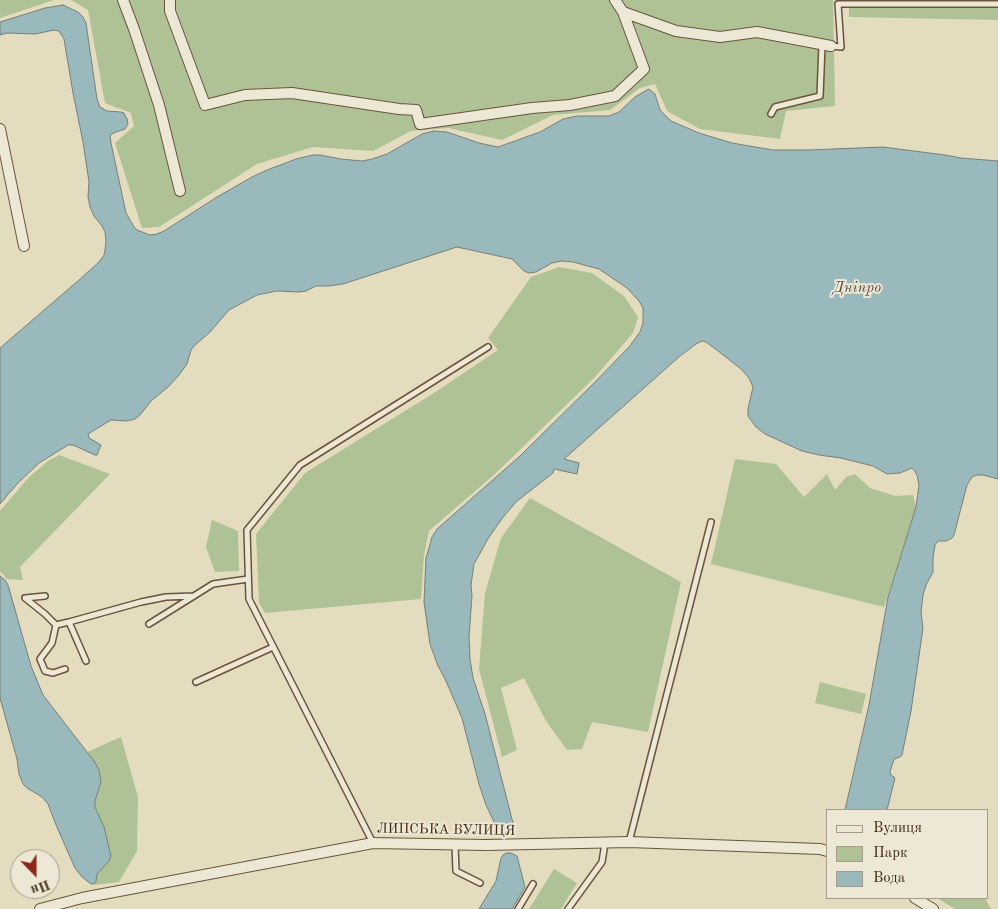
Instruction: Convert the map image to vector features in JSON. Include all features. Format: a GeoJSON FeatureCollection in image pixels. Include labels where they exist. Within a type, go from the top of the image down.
{"type":"FeatureCollection","features":[{"type":"Feature","properties":{"kind":"street"},"geometry":{"type":"LineString","coordinates":[[123,0],[159,105],[180,191]]}},
{"type":"Feature","properties":{"kind":"street"},"geometry":{"type":"LineString","coordinates":[[170,0],[170,11],[205,105],[245,95],[292,93],[416,110],[420,124],[532,108],[570,105],[616,96],[644,69],[623,12],[615,0]]}},
{"type":"Feature","properties":{"kind":"street"},"geometry":{"type":"LineString","coordinates":[[623,12],[676,31],[720,37],[757,32],[826,45]]}},
{"type":"Feature","properties":{"kind":"street"},"geometry":{"type":"LineString","coordinates":[[0,129],[24,246]]}},
{"type":"Feature","properties":{"kind":"street","name":"ЛИПСЬКА ВУЛИЦЯ"},"geometry":{"type":"LineString","coordinates":[[40,909],[82,898],[373,843],[516,845],[629,842],[826,851]]}},
{"type":"Feature","properties":{"kind":"street"},"geometry":{"type":"LineString","coordinates":[[917,899],[933,909]]}},
{"type":"Feature","properties":{"kind":"lane"},"geometry":{"type":"LineString","coordinates":[[771,114],[775,107],[820,96],[826,45],[841,47],[838,4],[998,4]]}},
{"type":"Feature","properties":{"kind":"lane"},"geometry":{"type":"LineString","coordinates":[[373,843],[249,599],[247,530],[300,464],[488,347]]}},
{"type":"Feature","properties":{"kind":"lane"},"geometry":{"type":"LineString","coordinates":[[629,842],[711,522]]}},
{"type":"Feature","properties":{"kind":"lane"},"geometry":{"type":"LineString","coordinates":[[149,624],[213,584],[248,579]]}},
{"type":"Feature","properties":{"kind":"lane"},"geometry":{"type":"LineString","coordinates":[[45,596],[25,598],[56,625]]}},
{"type":"Feature","properties":{"kind":"lane"},"geometry":{"type":"LineString","coordinates":[[56,625],[141,602],[166,597],[194,596]]}},
{"type":"Feature","properties":{"kind":"lane"},"geometry":{"type":"LineString","coordinates":[[69,622],[86,661]]}},
{"type":"Feature","properties":{"kind":"lane"},"geometry":{"type":"LineString","coordinates":[[56,625],[52,643],[40,659],[45,671],[53,673],[65,669]]}},
{"type":"Feature","properties":{"kind":"lane"},"geometry":{"type":"LineString","coordinates":[[196,682],[273,647]]}},
{"type":"Feature","properties":{"kind":"lane"},"geometry":{"type":"LineString","coordinates":[[568,909],[602,862],[605,842]]}},
{"type":"Feature","properties":{"kind":"lane"},"geometry":{"type":"LineString","coordinates":[[455,845],[456,871],[480,883]]}},
{"type":"Feature","properties":{"kind":"lane"},"geometry":{"type":"LineString","coordinates":[[518,909],[533,884]]}},
{"type":"Feature","properties":{"kind":"green space"},"geometry":{"type":"Polygon","coordinates":[[[0,0],[54,0],[0,18],[0,0]]]}},
{"type":"Feature","properties":{"kind":"green space"},"geometry":{"type":"Polygon","coordinates":[[[71,0],[833,0],[835,106],[786,111],[780,139],[700,129],[667,111],[655,84],[640,88],[610,110],[553,115],[502,140],[448,128],[411,131],[373,151],[313,147],[257,164],[159,227],[142,228],[115,143],[134,126],[131,113],[105,103],[88,10],[71,0]]]}},
{"type":"Feature","properties":{"kind":"green space"},"geometry":{"type":"Polygon","coordinates":[[[849,0],[998,0],[998,20],[849,17],[849,0]]]}},
{"type":"Feature","properties":{"kind":"green space"},"geometry":{"type":"Polygon","coordinates":[[[559,267],[592,273],[624,296],[638,317],[633,333],[595,377],[495,474],[429,531],[424,555],[421,599],[265,613],[259,603],[256,534],[305,473],[434,393],[498,350],[488,338],[531,277],[559,267]]]}},
{"type":"Feature","properties":{"kind":"green space"},"geometry":{"type":"Polygon","coordinates":[[[59,455],[110,474],[20,567],[23,580],[7,579],[0,572],[0,511],[29,477],[48,461],[59,455]]]}},
{"type":"Feature","properties":{"kind":"green space"},"geometry":{"type":"Polygon","coordinates":[[[735,459],[776,464],[804,497],[827,474],[835,490],[846,477],[855,474],[870,488],[895,496],[913,495],[916,507],[884,607],[711,564],[735,459]]]}},
{"type":"Feature","properties":{"kind":"green space"},"geometry":{"type":"Polygon","coordinates":[[[530,498],[681,582],[648,732],[592,722],[582,749],[567,750],[546,721],[524,678],[501,688],[517,750],[502,757],[479,669],[485,593],[501,538],[530,498]]]}},
{"type":"Feature","properties":{"kind":"green space"},"geometry":{"type":"Polygon","coordinates":[[[212,520],[238,531],[239,571],[215,572],[206,547],[212,520]]]}},
{"type":"Feature","properties":{"kind":"green space"},"geometry":{"type":"Polygon","coordinates":[[[820,682],[866,694],[861,714],[815,703],[820,682]]]}},
{"type":"Feature","properties":{"kind":"green space"},"geometry":{"type":"Polygon","coordinates":[[[121,737],[138,797],[137,851],[119,882],[95,885],[97,874],[111,856],[104,827],[95,807],[101,782],[94,761],[87,752],[121,737]]]}},
{"type":"Feature","properties":{"kind":"green space"},"geometry":{"type":"Polygon","coordinates":[[[554,869],[577,883],[561,909],[529,909],[554,869]]]}},
{"type":"Feature","properties":{"kind":"green space"},"geometry":{"type":"Polygon","coordinates":[[[939,899],[986,899],[991,909],[955,909],[939,899]]]}},
{"type":"Feature","properties":{"kind":"water","name":"Дніпро"},"geometry":{"type":"Polygon","coordinates":[[[63,5],[78,12],[86,23],[97,99],[100,107],[107,111],[124,113],[127,119],[128,124],[125,129],[110,135],[126,213],[137,230],[150,235],[164,231],[252,177],[296,159],[320,155],[362,161],[372,159],[387,154],[422,134],[434,131],[447,132],[479,143],[498,147],[540,132],[563,119],[577,116],[609,116],[619,112],[635,97],[649,89],[655,94],[660,110],[671,121],[699,133],[732,143],[773,150],[883,147],[998,161],[998,479],[983,475],[972,477],[967,485],[954,535],[946,541],[938,541],[935,545],[933,572],[923,595],[921,612],[923,628],[911,711],[902,755],[894,759],[890,772],[895,778],[887,809],[845,809],[869,705],[888,597],[916,507],[919,485],[917,475],[912,468],[900,473],[887,474],[873,466],[802,451],[765,434],[756,427],[748,416],[753,387],[749,378],[741,369],[706,342],[702,341],[680,356],[564,459],[579,463],[577,474],[554,469],[553,473],[517,501],[489,537],[474,564],[471,585],[470,659],[473,678],[485,714],[513,823],[511,827],[505,828],[499,828],[495,824],[479,784],[462,718],[430,644],[424,602],[426,558],[432,537],[437,529],[520,456],[629,347],[640,332],[643,323],[643,308],[639,301],[627,288],[599,269],[561,261],[552,263],[536,272],[529,273],[524,271],[512,259],[457,247],[343,284],[316,286],[299,292],[277,291],[257,295],[229,310],[210,332],[194,346],[187,364],[179,375],[151,401],[140,415],[135,419],[127,421],[111,420],[88,434],[89,438],[101,445],[97,455],[73,445],[68,445],[39,463],[0,504],[0,348],[99,262],[104,255],[106,241],[105,232],[90,207],[88,197],[89,182],[83,142],[64,39],[59,31],[54,30],[35,34],[7,33],[0,35],[0,22],[45,8],[63,5]]]}},
{"type":"Feature","properties":{"kind":"water"},"geometry":{"type":"Polygon","coordinates":[[[0,576],[8,585],[31,666],[43,695],[99,770],[101,782],[95,807],[104,827],[111,856],[97,874],[94,884],[91,884],[82,877],[75,868],[48,804],[42,797],[23,784],[19,774],[17,759],[0,698],[0,576]]]}},
{"type":"Feature","properties":{"kind":"water"},"geometry":{"type":"Polygon","coordinates":[[[507,853],[517,856],[525,887],[512,909],[479,909],[496,881],[501,858],[507,853]]]}}]}
